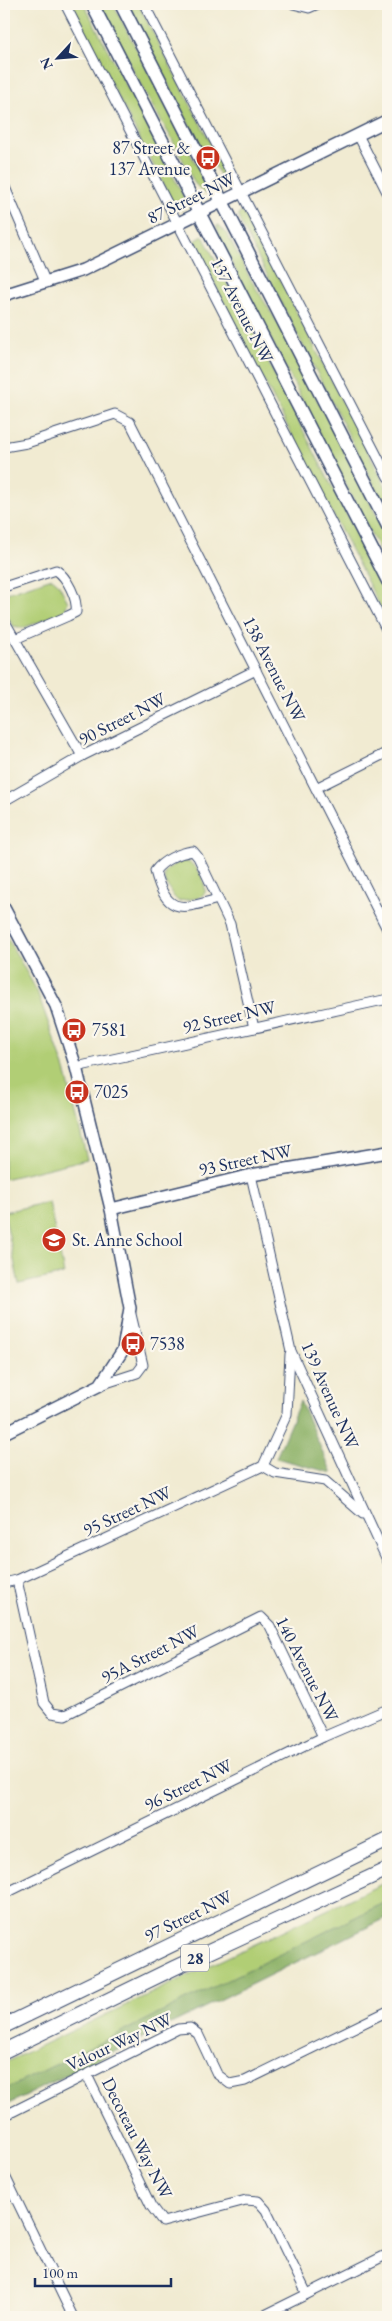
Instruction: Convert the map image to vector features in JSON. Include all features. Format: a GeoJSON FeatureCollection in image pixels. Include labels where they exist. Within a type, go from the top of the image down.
{"type":"FeatureCollection","features":[{"type":"Feature","properties":{"kind":"main road","name":"137 Avenue NW"},"geometry":{"type":"LineString","coordinates":[[92,4],[388,581]]}},
{"type":"Feature","properties":{"kind":"main road","name":"137 Avenue NW"},"geometry":{"type":"LineString","coordinates":[[121,4],[388,526]]}},
{"type":"Feature","properties":{"kind":"main road","name":"97 Street NW"},"geometry":{"type":"LineString","coordinates":[[4,2026],[388,1840]]}},
{"type":"Feature","properties":{"kind":"main road","name":"28"},"geometry":{"type":"LineString","coordinates":[[4,2051],[174,1968],[388,1869]]}},
{"type":"Feature","properties":{"kind":"street","name":"137 Avenue NW"},"geometry":{"type":"LineString","coordinates":[[65,4],[388,633]]}},
{"type":"Feature","properties":{"kind":"street"},"geometry":{"type":"LineString","coordinates":[[144,4],[388,476]]}},
{"type":"Feature","properties":{"kind":"street"},"geometry":{"type":"LineString","coordinates":[[293,4],[309,8],[318,4]]}},
{"type":"Feature","properties":{"kind":"street","name":"87 Street NW"},"geometry":{"type":"LineString","coordinates":[[4,295],[46,284],[83,270],[243,193],[388,120]]}},
{"type":"Feature","properties":{"kind":"street"},"geometry":{"type":"LineString","coordinates":[[358,135],[388,194]]}},
{"type":"Feature","properties":{"kind":"street"},"geometry":{"type":"LineString","coordinates":[[4,185],[46,284]]}},
{"type":"Feature","properties":{"kind":"street","name":"138 Avenue NW"},"geometry":{"type":"LineString","coordinates":[[4,447],[27,444],[115,414],[130,422],[388,932]]}},
{"type":"Feature","properties":{"kind":"street"},"geometry":{"type":"LineString","coordinates":[[4,588],[56,570],[62,574],[77,605],[76,612],[15,639]]}},
{"type":"Feature","properties":{"kind":"street"},"geometry":{"type":"LineString","coordinates":[[4,620],[82,756]]}},
{"type":"Feature","properties":{"kind":"street","name":"90 Street NW"},"geometry":{"type":"LineString","coordinates":[[4,801],[82,756],[256,670]]}},
{"type":"Feature","properties":{"kind":"street"},"geometry":{"type":"LineString","coordinates":[[316,788],[388,752]]}},
{"type":"Feature","properties":{"kind":"street"},"geometry":{"type":"LineString","coordinates":[[218,898],[186,908],[176,907],[168,900],[155,871],[160,864],[184,852],[193,851],[198,857],[218,898],[230,924],[254,1028]]}},
{"type":"Feature","properties":{"kind":"street"},"geometry":{"type":"LineString","coordinates":[[4,908],[56,1006],[76,1067],[111,1209],[143,1365],[137,1373],[100,1385],[4,1433]]}},
{"type":"Feature","properties":{"kind":"street","name":"92 Street NW"},"geometry":{"type":"LineString","coordinates":[[76,1067],[388,999]]}},
{"type":"Feature","properties":{"kind":"street","name":"93 Street NW"},"geometry":{"type":"LineString","coordinates":[[111,1209],[251,1175],[388,1152]]}},
{"type":"Feature","properties":{"kind":"street","name":"139 Avenue NW"},"geometry":{"type":"LineString","coordinates":[[251,1175],[290,1351],[388,1562]]}},
{"type":"Feature","properties":{"kind":"street"},"geometry":{"type":"LineString","coordinates":[[100,1385],[123,1350],[130,1308]]}},
{"type":"Feature","properties":{"kind":"street"},"geometry":{"type":"LineString","coordinates":[[290,1351],[286,1414],[264,1466],[275,1474],[325,1481],[367,1518]]}},
{"type":"Feature","properties":{"kind":"street","name":"95 Street NW"},"geometry":{"type":"LineString","coordinates":[[4,1583],[17,1580],[264,1466]]}},
{"type":"Feature","properties":{"kind":"street","name":"95A Street NW"},"geometry":{"type":"LineString","coordinates":[[17,1580],[44,1703],[52,1712],[65,1715],[261,1617]]}},
{"type":"Feature","properties":{"kind":"street","name":"140 Avenue NW"},"geometry":{"type":"LineString","coordinates":[[261,1617],[270,1626],[323,1737]]}},
{"type":"Feature","properties":{"kind":"street","name":"96 Street NW"},"geometry":{"type":"LineString","coordinates":[[4,1894],[323,1737],[388,1708]]}},
{"type":"Feature","properties":{"kind":"street","name":"Valour Way NW"},"geometry":{"type":"LineString","coordinates":[[4,2116],[178,2030],[190,2028],[198,2034],[217,2074],[230,2084],[245,2081],[388,2011]]}},
{"type":"Feature","properties":{"kind":"street","name":"Decoteau Way NW"},"geometry":{"type":"LineString","coordinates":[[87,2075],[151,2206],[164,2222],[246,2200],[258,2201],[266,2210],[307,2294]]}},
{"type":"Feature","properties":{"kind":"street"},"geometry":{"type":"LineString","coordinates":[[4,2174],[73,2317]]}},
{"type":"Feature","properties":{"kind":"street"},"geometry":{"type":"LineString","coordinates":[[263,2317],[388,2254]]}},
{"type":"Feature","properties":{"kind":"green space"},"geometry":{"type":"Polygon","coordinates":[[[70,4],[84,4],[183,195],[184,207],[181,210],[172,201],[70,4]]]}},
{"type":"Feature","properties":{"kind":"green space"},"geometry":{"type":"Polygon","coordinates":[[[98,4],[113,4],[201,174],[207,192],[204,193],[195,184],[98,4]]]}},
{"type":"Feature","properties":{"kind":"green space"},"geometry":{"type":"Polygon","coordinates":[[[127,4],[138,4],[221,163],[227,181],[224,182],[210,158],[207,159],[127,4]]]}},
{"type":"Feature","properties":{"kind":"green space"},"geometry":{"type":"Polygon","coordinates":[[[242,212],[249,219],[388,491],[388,512],[240,222],[238,215],[242,212]]]}},
{"type":"Feature","properties":{"kind":"green space"},"geometry":{"type":"Polygon","coordinates":[[[219,225],[227,234],[251,280],[279,325],[388,538],[388,567],[219,238],[217,226],[219,225]]]}},
{"type":"Feature","properties":{"kind":"green space"},"geometry":{"type":"Polygon","coordinates":[[[203,236],[388,595],[388,622],[193,242],[203,236]]]}},
{"type":"Feature","properties":{"kind":"green space"},"geometry":{"type":"Polygon","coordinates":[[[52,578],[58,583],[68,602],[64,612],[23,628],[13,626],[4,610],[4,594],[52,578]]]}},
{"type":"Feature","properties":{"kind":"green space"},"geometry":{"type":"Polygon","coordinates":[[[182,861],[192,864],[202,877],[205,893],[199,898],[178,901],[165,882],[166,871],[182,861]]]}},
{"type":"Feature","properties":{"kind":"green space"},"geometry":{"type":"Polygon","coordinates":[[[4,932],[37,991],[65,1070],[87,1159],[4,1179],[4,932]]]}},
{"type":"Feature","properties":{"kind":"green space"},"geometry":{"type":"Polygon","coordinates":[[[49,1202],[64,1274],[19,1284],[4,1212],[49,1202]]]}},
{"type":"Feature","properties":{"kind":"green space"},"geometry":{"type":"Polygon","coordinates":[[[300,1401],[332,1473],[276,1458],[300,1401]]]}},
{"type":"Feature","properties":{"kind":"green space"},"geometry":{"type":"Polygon","coordinates":[[[388,1881],[388,1917],[4,2106],[4,2063],[388,1881]]]}},
{"type":"Feature","properties":{"kind":"green space"},"geometry":{"type":"Polygon","coordinates":[[[388,1901],[388,1917],[4,2106],[4,2090],[388,1901]]]}},
{"type":"Feature","properties":{"kind":"place","name":"87 Street & 137 Avenue"},"geometry":{"type":"Point","coordinates":[208,158]}},
{"type":"Feature","properties":{"kind":"place","name":"7581"},"geometry":{"type":"Point","coordinates":[74,1030]}},
{"type":"Feature","properties":{"kind":"place","name":"7025"},"geometry":{"type":"Point","coordinates":[77,1092]}},
{"type":"Feature","properties":{"kind":"place","name":"St. Anne School"},"geometry":{"type":"Point","coordinates":[54,1240]}},
{"type":"Feature","properties":{"kind":"place","name":"7538"},"geometry":{"type":"Point","coordinates":[133,1344]}}]}
